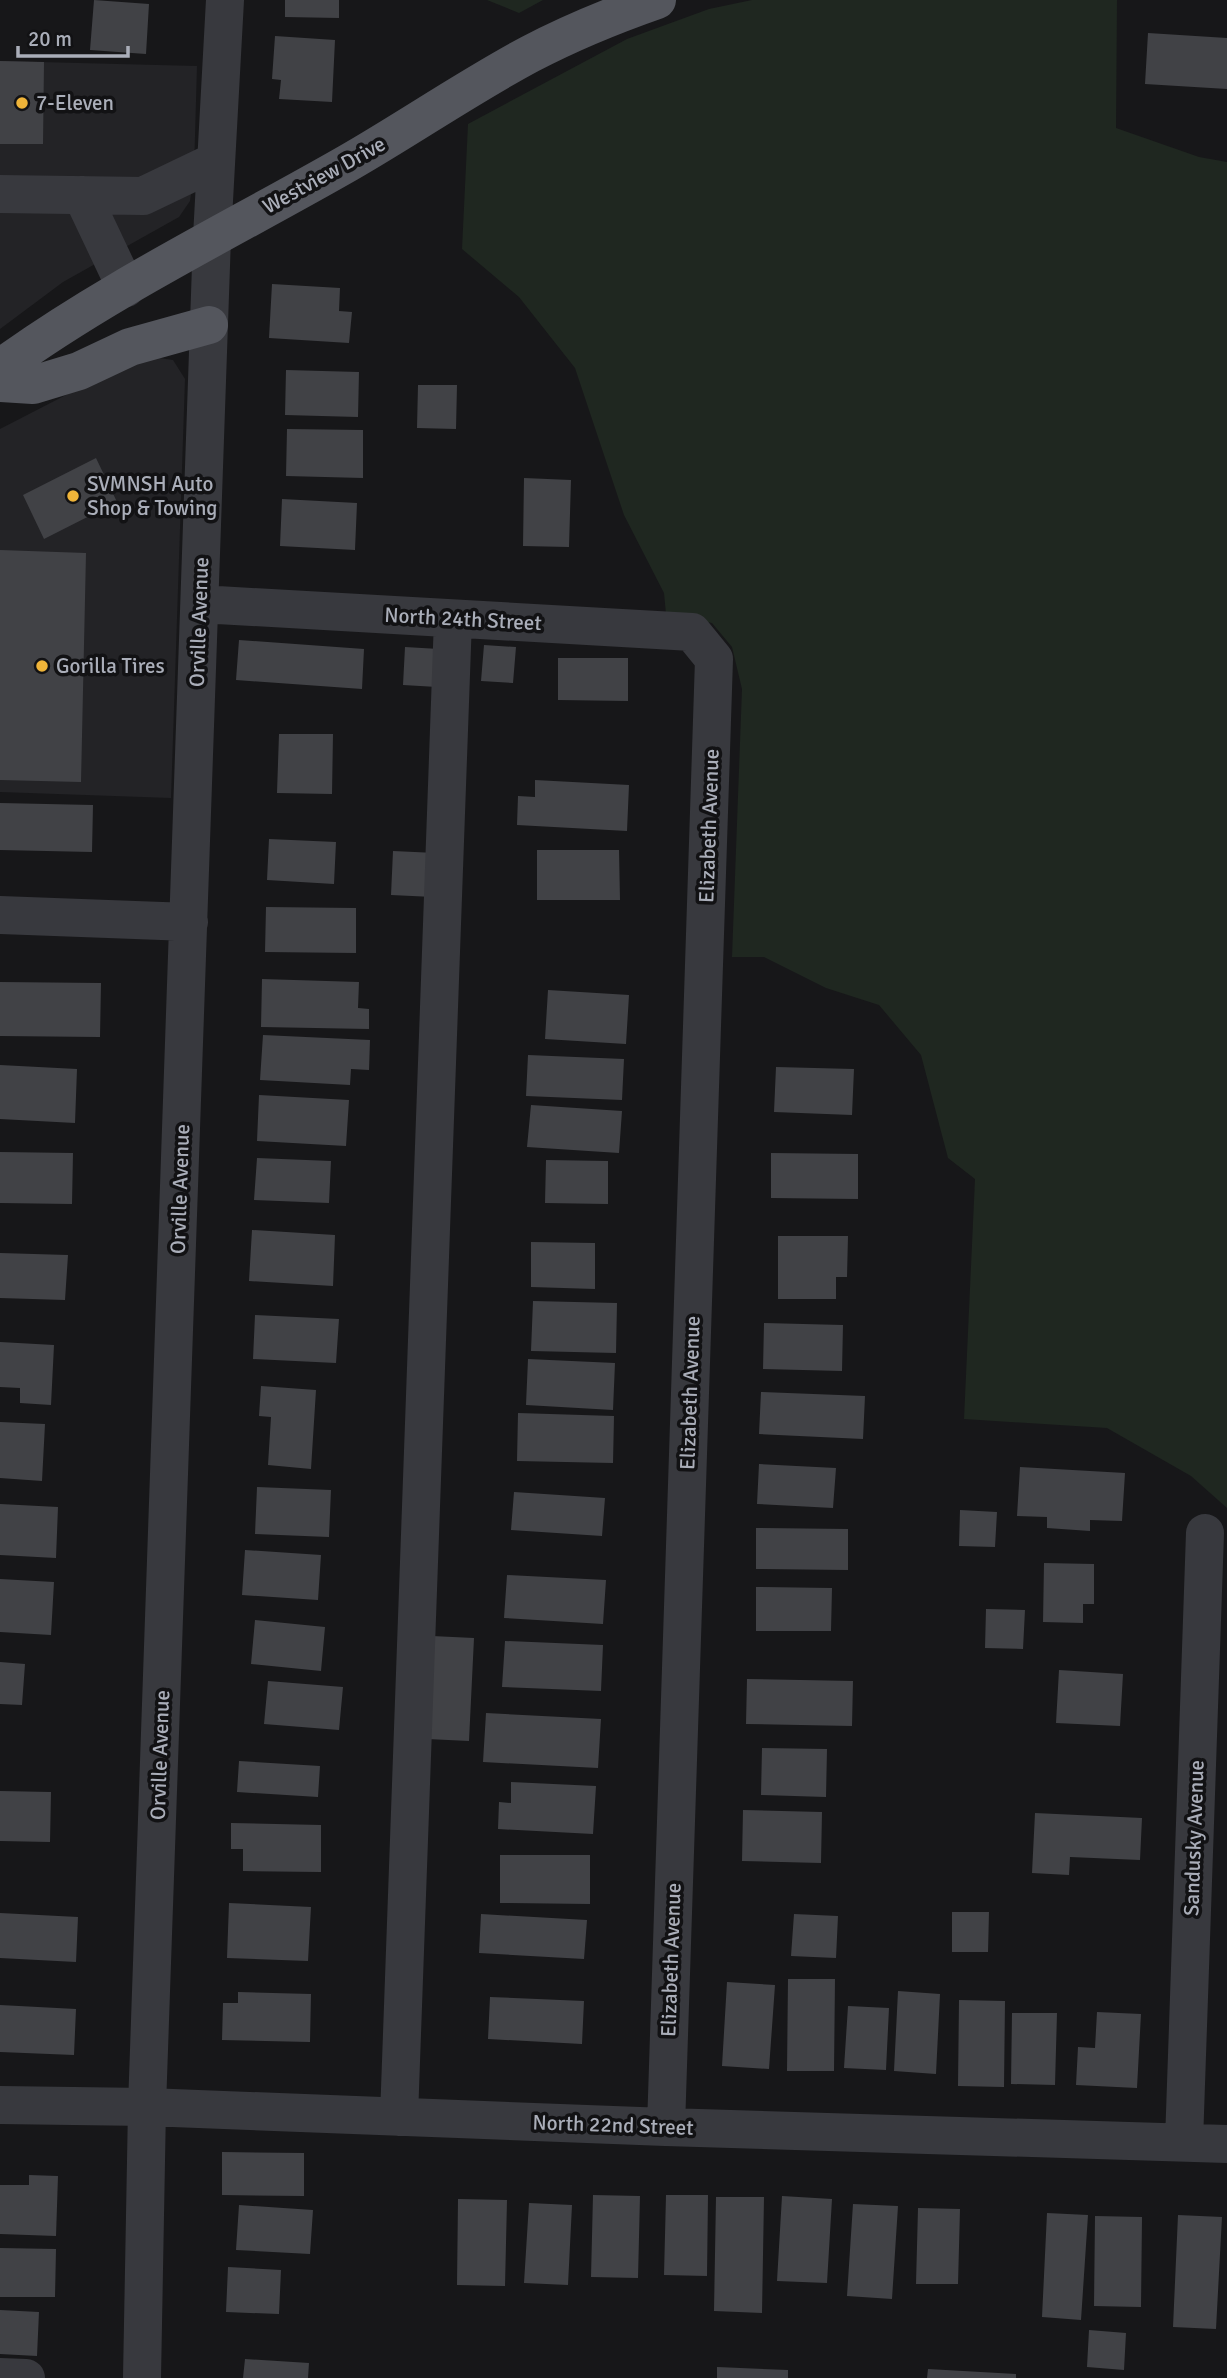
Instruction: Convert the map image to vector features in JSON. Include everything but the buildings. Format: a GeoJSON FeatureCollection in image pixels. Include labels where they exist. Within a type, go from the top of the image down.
{"type":"FeatureCollection","features":[{"type":"Feature","properties":{"kind":"main road","name":"Westview Drive"},"geometry":{"type":"LineString","coordinates":[[0,368],[43,337],[212,237],[348,163],[531,54],[657,0]]}},
{"type":"Feature","properties":{"kind":"main road"},"geometry":{"type":"LineString","coordinates":[[0,383],[33,385],[79,371],[130,347],[209,325]]}},
{"type":"Feature","properties":{"kind":"street","name":"Orville Avenue"},"geometry":{"type":"LineString","coordinates":[[142,2378],[148,2107],[212,237],[225,0]]}},
{"type":"Feature","properties":{"kind":"street"},"geometry":{"type":"LineString","coordinates":[[0,194],[143,196],[216,160]]}},
{"type":"Feature","properties":{"kind":"street"},"geometry":{"type":"LineString","coordinates":[[82,195],[126,288]]}},
{"type":"Feature","properties":{"kind":"street","name":"North 24th Street"},"geometry":{"type":"LineString","coordinates":[[200,604],[692,632],[714,659]]}},
{"type":"Feature","properties":{"kind":"street"},"geometry":{"type":"LineString","coordinates":[[399,2117],[453,618]]}},
{"type":"Feature","properties":{"kind":"street","name":"Elizabeth Avenue"},"geometry":{"type":"LineString","coordinates":[[666,2127],[714,659]]}},
{"type":"Feature","properties":{"kind":"street"},"geometry":{"type":"LineString","coordinates":[[0,915],[189,922]]}},
{"type":"Feature","properties":{"kind":"street","name":"Sandusky Avenue"},"geometry":{"type":"LineString","coordinates":[[1184,2142],[1205,1533]]}},
{"type":"Feature","properties":{"kind":"street","name":"North 22nd Street"},"geometry":{"type":"LineString","coordinates":[[0,2105],[148,2107],[666,2127],[1227,2144]]}},
{"type":"Feature","properties":{"kind":"street"},"geometry":{"type":"LineString","coordinates":[[0,2377],[26,2378]]}},
{"type":"Feature","properties":{"kind":"shaded area"},"geometry":{"type":"Polygon","coordinates":[[[487,0],[543,0],[519,13],[487,0]]]}},
{"type":"Feature","properties":{"kind":"shaded area"},"geometry":{"type":"Polygon","coordinates":[[[752,0],[1117,0],[1116,128],[1199,157],[1227,162],[1227,1508],[1191,1476],[1107,1428],[964,1419],[975,1179],[948,1158],[921,1055],[879,1005],[826,988],[764,957],[732,957],[742,689],[732,647],[712,623],[666,614],[664,593],[624,515],[575,368],[519,297],[462,249],[468,124],[627,39],[709,9],[752,0]]]}},
{"type":"Feature","properties":{"kind":"shaded area"},"geometry":{"type":"Polygon","coordinates":[[[0,61],[197,66],[194,171],[190,201],[179,217],[63,282],[0,329],[0,61]]]}},
{"type":"Feature","properties":{"kind":"shaded area"},"geometry":{"type":"Polygon","coordinates":[[[153,357],[173,360],[185,379],[171,798],[0,792],[0,429],[128,363],[153,357]]]}},
{"type":"Feature","properties":{"kind":"place","name":"7-Eleven"},"geometry":{"type":"Point","coordinates":[22,103]}},
{"type":"Feature","properties":{"kind":"place","name":"SVMNSH Auto Shop & Towing"},"geometry":{"type":"Point","coordinates":[73,496]}},
{"type":"Feature","properties":{"kind":"place","name":"Gorilla Tires"},"geometry":{"type":"Point","coordinates":[42,666]}}]}
